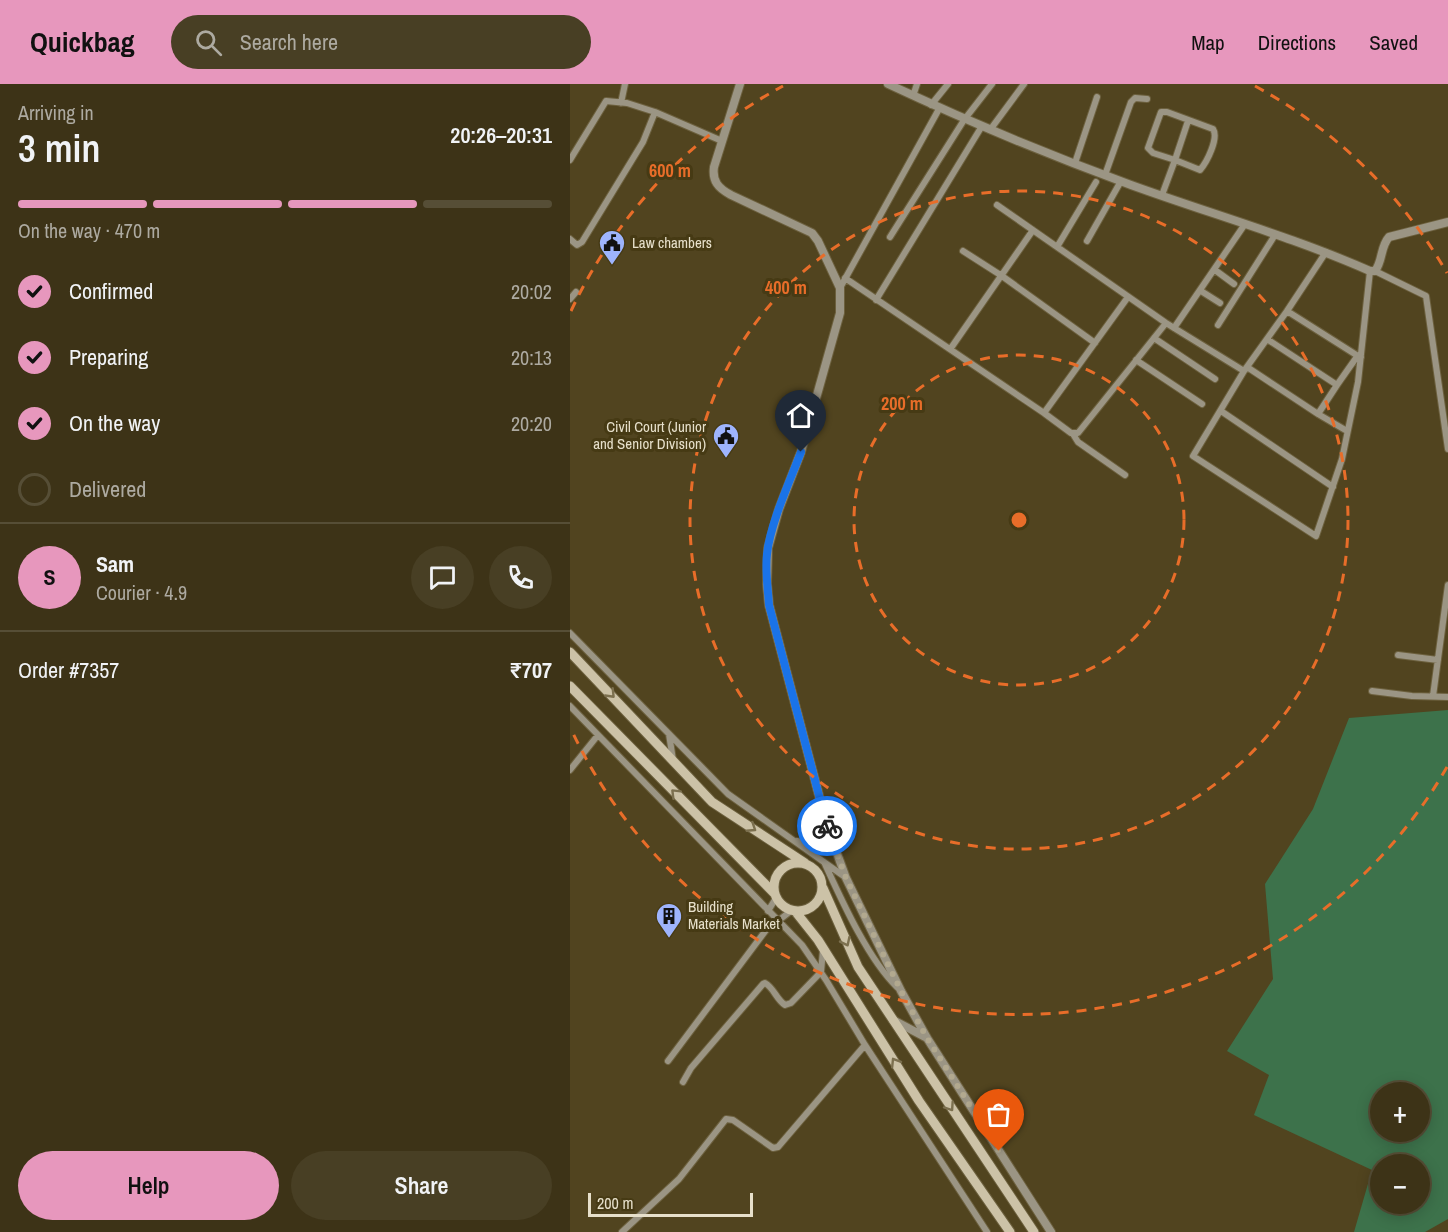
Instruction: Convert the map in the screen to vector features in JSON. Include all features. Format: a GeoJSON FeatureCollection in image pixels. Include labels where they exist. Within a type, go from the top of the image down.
{"type":"FeatureCollection","features":[{"type":"Feature","properties":{"kind":"main road"},"geometry":{"type":"LineString","coordinates":[[570,652],[712,802],[816,869],[823,882],[822,895],[814,906],[794,911]]}},
{"type":"Feature","properties":{"kind":"main road"},"geometry":{"type":"LineString","coordinates":[[570,686],[776,896],[783,906],[794,911],[823,949],[919,1101],[1010,1232]]}},
{"type":"Feature","properties":{"kind":"main road"},"geometry":{"type":"LineString","coordinates":[[776,896],[775,881],[780,870],[790,864],[805,863]]}},
{"type":"Feature","properties":{"kind":"main road"},"geometry":{"type":"LineString","coordinates":[[823,888],[858,967],[1034,1232]]}},
{"type":"Feature","properties":{"kind":"street"},"geometry":{"type":"LineString","coordinates":[[621,104],[625,84]]}},
{"type":"Feature","properties":{"kind":"street"},"geometry":{"type":"LineString","coordinates":[[740,84],[714,167],[715,182],[731,195],[812,233],[840,288],[840,313],[832,346],[801,452],[779,509],[766,556],[769,605],[827,826],[846,878],[901,991],[927,1038],[1051,1232]]}},
{"type":"Feature","properties":{"kind":"street"},"geometry":{"type":"LineString","coordinates":[[888,84],[964,120],[1121,181],[1326,252],[1426,296],[1448,449]]}},
{"type":"Feature","properties":{"kind":"street"},"geometry":{"type":"LineString","coordinates":[[913,96],[917,84]]}},
{"type":"Feature","properties":{"kind":"street"},"geometry":{"type":"LineString","coordinates":[[840,288],[948,84]]}},
{"type":"Feature","properties":{"kind":"street"},"geometry":{"type":"LineString","coordinates":[[890,237],[964,120],[992,84]]}},
{"type":"Feature","properties":{"kind":"street"},"geometry":{"type":"LineString","coordinates":[[876,300],[986,128],[1024,84]]}},
{"type":"Feature","properties":{"kind":"street"},"geometry":{"type":"LineString","coordinates":[[1075,163],[1097,96]]}},
{"type":"Feature","properties":{"kind":"street"},"geometry":{"type":"LineString","coordinates":[[1105,175],[1131,102],[1135,98],[1147,99]]}},
{"type":"Feature","properties":{"kind":"street"},"geometry":{"type":"LineString","coordinates":[[570,160],[592,127],[604,102],[627,103],[655,112],[722,141]]}},
{"type":"Feature","properties":{"kind":"street"},"geometry":{"type":"LineString","coordinates":[[570,239],[577,245],[582,242],[643,142],[655,112]]}},
{"type":"Feature","properties":{"kind":"street"},"geometry":{"type":"LineString","coordinates":[[1161,112],[1167,112],[1213,129],[1215,135],[1205,163],[1200,170],[1175,160],[1151,152],[1149,145],[1161,112]]}},
{"type":"Feature","properties":{"kind":"street"},"geometry":{"type":"LineString","coordinates":[[1162,195],[1188,121]]}},
{"type":"Feature","properties":{"kind":"street"},"geometry":{"type":"LineString","coordinates":[[1087,240],[1121,181]]}},
{"type":"Feature","properties":{"kind":"street"},"geometry":{"type":"LineString","coordinates":[[1057,247],[1096,182]]}},
{"type":"Feature","properties":{"kind":"street"},"geometry":{"type":"LineString","coordinates":[[997,205],[1166,323],[1347,431]]}},
{"type":"Feature","properties":{"kind":"street"},"geometry":{"type":"LineString","coordinates":[[1326,252],[1245,369],[1193,456],[1316,536],[1342,459],[1373,271],[1378,268],[1384,244],[1389,237],[1448,222]]}},
{"type":"Feature","properties":{"kind":"street"},"geometry":{"type":"LineString","coordinates":[[1174,328],[1245,224]]}},
{"type":"Feature","properties":{"kind":"street"},"geometry":{"type":"LineString","coordinates":[[951,348],[1033,230]]}},
{"type":"Feature","properties":{"kind":"street"},"geometry":{"type":"LineString","coordinates":[[1218,325],[1275,235]]}},
{"type":"Feature","properties":{"kind":"street"},"geometry":{"type":"LineString","coordinates":[[963,250],[1095,343]]}},
{"type":"Feature","properties":{"kind":"street"},"geometry":{"type":"LineString","coordinates":[[1215,270],[1234,284]]}},
{"type":"Feature","properties":{"kind":"street"},"geometry":{"type":"LineString","coordinates":[[845,278],[1044,413],[1073,434],[1080,444],[1125,476]]}},
{"type":"Feature","properties":{"kind":"street"},"geometry":{"type":"LineString","coordinates":[[1201,291],[1220,303]]}},
{"type":"Feature","properties":{"kind":"street"},"geometry":{"type":"LineString","coordinates":[[570,299],[576,292]]}},
{"type":"Feature","properties":{"kind":"street"},"geometry":{"type":"LineString","coordinates":[[1044,413],[1128,297]]}},
{"type":"Feature","properties":{"kind":"street"},"geometry":{"type":"LineString","coordinates":[[1287,311],[1359,356]]}},
{"type":"Feature","properties":{"kind":"street"},"geometry":{"type":"LineString","coordinates":[[1073,434],[1080,431],[1166,323]]}},
{"type":"Feature","properties":{"kind":"street"},"geometry":{"type":"LineString","coordinates":[[1154,338],[1215,379]]}},
{"type":"Feature","properties":{"kind":"street"},"geometry":{"type":"LineString","coordinates":[[1267,339],[1337,385]]}},
{"type":"Feature","properties":{"kind":"street"},"geometry":{"type":"LineString","coordinates":[[1318,414],[1359,356]]}},
{"type":"Feature","properties":{"kind":"street"},"geometry":{"type":"LineString","coordinates":[[1136,360],[1202,404]]}},
{"type":"Feature","properties":{"kind":"street"},"geometry":{"type":"LineString","coordinates":[[1221,411],[1333,487]]}},
{"type":"Feature","properties":{"kind":"street"},"geometry":{"type":"LineString","coordinates":[[1433,696],[1448,585]]}},
{"type":"Feature","properties":{"kind":"street"},"geometry":{"type":"LineString","coordinates":[[570,633],[728,794],[846,878]]}},
{"type":"Feature","properties":{"kind":"street"},"geometry":{"type":"LineString","coordinates":[[1398,655],[1438,660]]}},
{"type":"Feature","properties":{"kind":"street"},"geometry":{"type":"LineString","coordinates":[[1372,691],[1412,696],[1448,697]]}},
{"type":"Feature","properties":{"kind":"street"},"geometry":{"type":"LineString","coordinates":[[570,706],[802,945],[987,1232]]}},
{"type":"Feature","properties":{"kind":"street"},"geometry":{"type":"LineString","coordinates":[[669,734],[673,760]]}},
{"type":"Feature","properties":{"kind":"street"},"geometry":{"type":"LineString","coordinates":[[570,770],[598,735]]}},
{"type":"Feature","properties":{"kind":"street"},"geometry":{"type":"LineString","coordinates":[[791,839],[811,845],[823,835],[827,826]]}},
{"type":"Feature","properties":{"kind":"street"},"geometry":{"type":"LineString","coordinates":[[825,863],[856,927],[901,991]]}},
{"type":"Feature","properties":{"kind":"street"},"geometry":{"type":"LineString","coordinates":[[768,911],[776,896]]}},
{"type":"Feature","properties":{"kind":"street"},"geometry":{"type":"LineString","coordinates":[[668,1060],[776,919],[794,911]]}},
{"type":"Feature","properties":{"kind":"street"},"geometry":{"type":"LineString","coordinates":[[683,1082],[691,1068],[763,984],[769,986],[778,1000],[788,1005],[821,972],[823,949]]}},
{"type":"Feature","properties":{"kind":"street"},"geometry":{"type":"LineString","coordinates":[[892,1018],[927,1038]]}},
{"type":"Feature","properties":{"kind":"street"},"geometry":{"type":"LineString","coordinates":[[622,1232],[679,1179],[726,1119],[733,1120],[773,1148],[778,1147],[865,1045]]}},
{"type":"Feature","properties":{"kind":"green space"},"geometry":{"type":"Polygon","coordinates":[[[1448,710],[1448,1219],[1425,1232],[1354,1232],[1370,1177],[1370,1214],[1430,1214],[1430,1154],[1370,1154],[1370,1169],[1254,1115],[1269,1075],[1227,1051],[1273,979],[1265,884],[1313,809],[1349,718],[1448,710]]]}},
{"type":"Feature","properties":{"kind":"way so far"},"geometry":{"type":"LineString","coordinates":[[827,826],[846,878],[901,991],[927,1038],[999,1151]]}},
{"type":"Feature","properties":{"kind":"place","name":"Law chambers"},"geometry":{"type":"Point","coordinates":[612,266]}},
{"type":"Feature","properties":{"kind":"place","name":"Civil Court (Junior and Senior Division)"},"geometry":{"type":"Point","coordinates":[726,459]}},
{"type":"Feature","properties":{"kind":"place","name":"Building Materials Market"},"geometry":{"type":"Point","coordinates":[669,939]}},
{"type":"Feature","properties":{"kind":"route"},"geometry":{"type":"LineString","coordinates":[[801,452],[779,509],[768,548],[767,584],[769,605],[827,826]]}}]}
